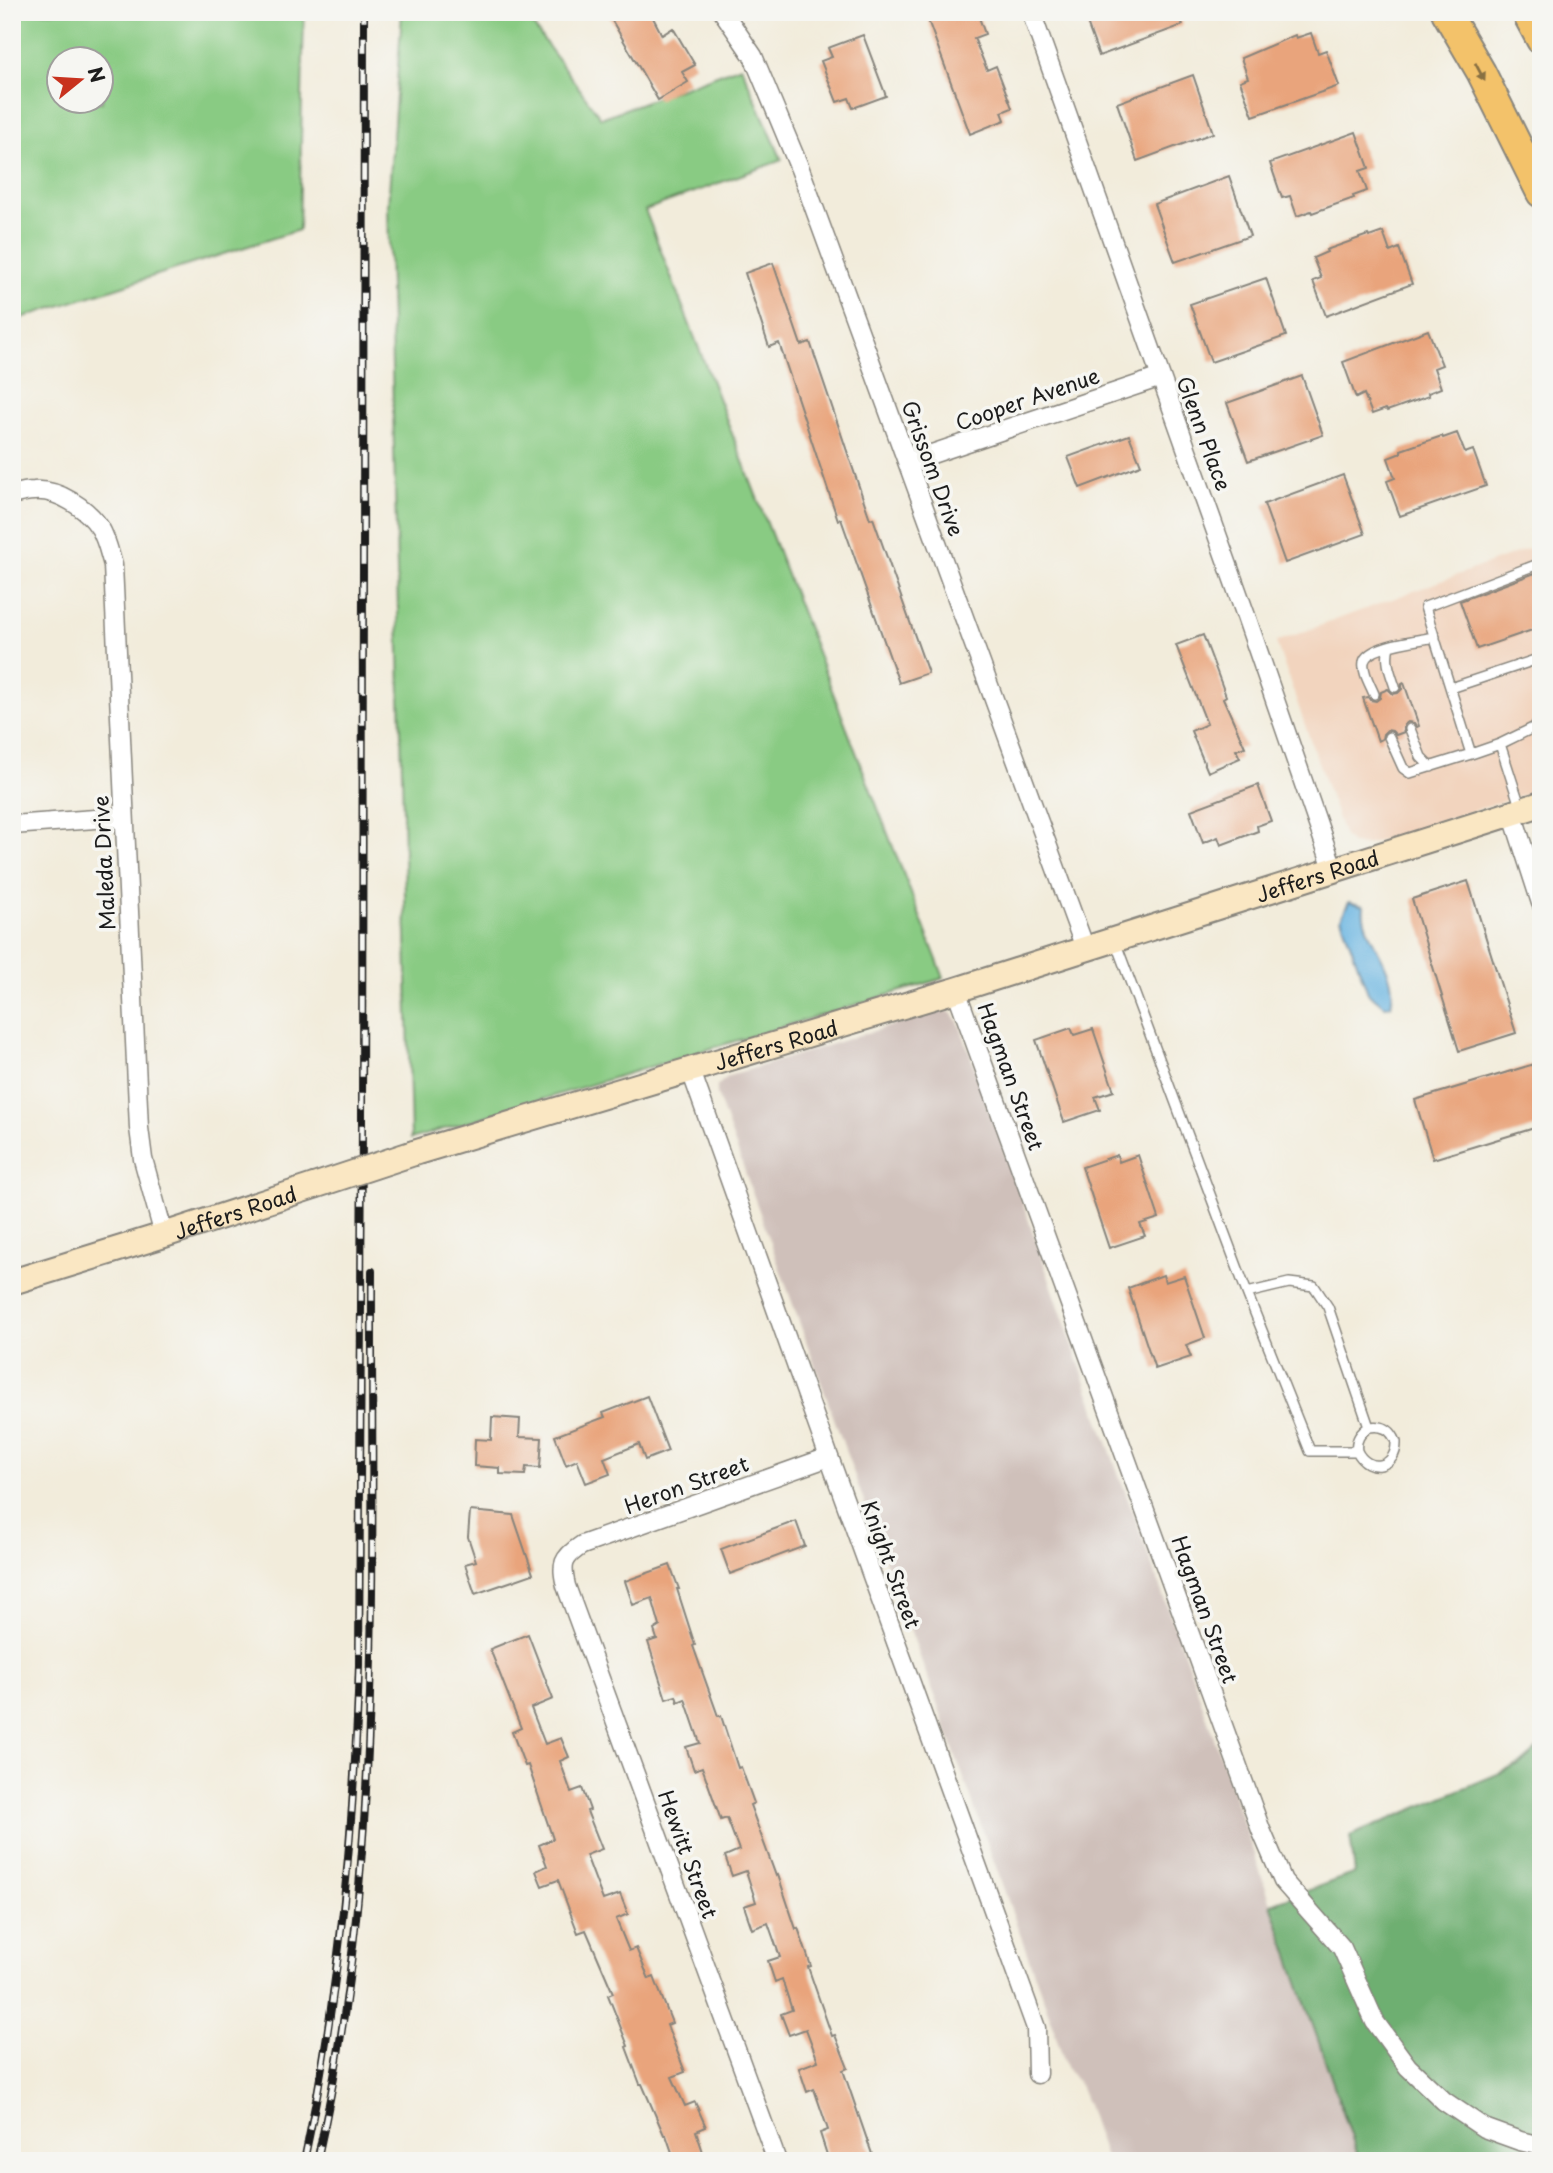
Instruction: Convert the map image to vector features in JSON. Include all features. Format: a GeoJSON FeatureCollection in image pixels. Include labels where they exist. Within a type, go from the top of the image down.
{"type":"FeatureCollection","features":[{"type":"Feature","properties":{"kind":"main road"},"geometry":{"type":"LineString","coordinates":[[1446,12],[1481,72],[1541,193]]}},
{"type":"Feature","properties":{"kind":"main road"},"geometry":{"type":"LineString","coordinates":[[1526,12],[1541,40]]}},
{"type":"Feature","properties":{"kind":"main road","name":"Jeffers Road"},"geometry":{"type":"LineString","coordinates":[[12,1282],[414,1153],[956,990],[1525,809]]}},
{"type":"Feature","properties":{"kind":"street","name":"Grissom Drive"},"geometry":{"type":"LineString","coordinates":[[723,12],[753,56],[800,169],[1085,948]]}},
{"type":"Feature","properties":{"kind":"street","name":"Glenn Place"},"geometry":{"type":"LineString","coordinates":[[1031,12],[1334,871]]}},
{"type":"Feature","properties":{"kind":"street","name":"Cooper Avenue"},"geometry":{"type":"LineString","coordinates":[[908,462],[1161,377]]}},
{"type":"Feature","properties":{"kind":"street","name":"Maleda Drive"},"geometry":{"type":"LineString","coordinates":[[12,495],[36,490],[56,494],[70,501],[99,526],[107,542],[113,565],[139,1128],[143,1159],[164,1235]]}},
{"type":"Feature","properties":{"kind":"street"},"geometry":{"type":"LineString","coordinates":[[1525,809],[1541,903]]}},
{"type":"Feature","properties":{"kind":"street"},"geometry":{"type":"LineString","coordinates":[[12,825],[123,817]]}},
{"type":"Feature","properties":{"kind":"street","name":"Hagman Street"},"geometry":{"type":"LineString","coordinates":[[956,990],[1261,1830],[1283,1881],[1342,1948],[1375,2022],[1408,2067],[1444,2101],[1483,2128],[1541,2146]]}},
{"type":"Feature","properties":{"kind":"street","name":"Knight Street"},"geometry":{"type":"LineString","coordinates":[[691,1071],[1036,2028],[1037,2074]]}},
{"type":"Feature","properties":{"kind":"street","name":"Heron Street"},"geometry":{"type":"LineString","coordinates":[[564,1562],[582,1545],[829,1457]]}},
{"type":"Feature","properties":{"kind":"street","name":"Hewitt Street"},"geometry":{"type":"LineString","coordinates":[[564,1562],[566,1586],[777,2161]]}},
{"type":"Feature","properties":{"kind":"lane"},"geometry":{"type":"LineString","coordinates":[[1471,754],[1425,607],[1541,563]]}},
{"type":"Feature","properties":{"kind":"lane"},"geometry":{"type":"LineString","coordinates":[[1374,694],[1365,670],[1364,662],[1368,654],[1390,646],[1435,637]]}},
{"type":"Feature","properties":{"kind":"lane"},"geometry":{"type":"LineString","coordinates":[[1390,646],[1388,666],[1395,687]]}},
{"type":"Feature","properties":{"kind":"lane"},"geometry":{"type":"LineString","coordinates":[[1451,688],[1541,657]]}},
{"type":"Feature","properties":{"kind":"lane"},"geometry":{"type":"LineString","coordinates":[[1389,737],[1403,768],[1410,773],[1500,744],[1541,724]]}},
{"type":"Feature","properties":{"kind":"lane"},"geometry":{"type":"LineString","coordinates":[[1410,729],[1420,757],[1432,767]]}},
{"type":"Feature","properties":{"kind":"lane"},"geometry":{"type":"LineString","coordinates":[[1500,744],[1525,809]]}},
{"type":"Feature","properties":{"kind":"lane"},"geometry":{"type":"LineString","coordinates":[[1114,939],[1247,1293],[1310,1451],[1357,1451]]}},
{"type":"Feature","properties":{"kind":"lane"},"geometry":{"type":"LineString","coordinates":[[1247,1293],[1289,1283],[1314,1286],[1328,1307],[1369,1427]]}},
{"type":"Feature","properties":{"kind":"lane"},"geometry":{"type":"LineString","coordinates":[[1369,1427],[1389,1430],[1396,1442],[1394,1455],[1384,1464],[1372,1465],[1361,1459],[1357,1451],[1357,1441],[1369,1427]]}},
{"type":"Feature","properties":{"kind":"shaded area"},"geometry":{"type":"Polygon","coordinates":[[[1541,544],[1541,789],[1366,845],[1352,844],[1344,836],[1276,642],[1541,544]]]}},
{"type":"Feature","properties":{"kind":"shaded area"},"geometry":{"type":"Polygon","coordinates":[[[939,1011],[950,1012],[959,1023],[1195,1683],[1360,2161],[1106,2161],[1081,2087],[1066,2067],[717,1094],[717,1086],[729,1076],[939,1011]]]}},
{"type":"Feature","properties":{"kind":"green space"},"geometry":{"type":"Polygon","coordinates":[[[12,12],[304,12],[299,230],[12,321],[12,12]]]}},
{"type":"Feature","properties":{"kind":"green space"},"geometry":{"type":"Polygon","coordinates":[[[402,12],[523,12],[601,118],[741,66],[782,160],[645,210],[944,978],[411,1139],[388,206],[402,12]]]}},
{"type":"Feature","properties":{"kind":"green space"},"geometry":{"type":"Polygon","coordinates":[[[1541,1746],[1541,2161],[1360,2161],[1271,1904],[1355,1873],[1350,1836],[1519,1765],[1541,1746]]]}},
{"type":"Feature","properties":{"kind":"water"},"geometry":{"type":"Polygon","coordinates":[[[1349,902],[1364,906],[1367,929],[1390,978],[1391,1005],[1385,1006],[1368,993],[1341,918],[1349,902]]]}},
{"type":"Feature","properties":{"kind":"building"},"geometry":{"type":"Polygon","coordinates":[[[607,12],[650,12],[662,35],[673,28],[695,65],[682,72],[688,82],[658,100],[607,12]]]}},
{"type":"Feature","properties":{"kind":"building"},"geometry":{"type":"Polygon","coordinates":[[[925,12],[977,12],[985,34],[974,38],[987,70],[996,66],[1012,108],[1002,112],[1005,120],[970,134],[925,12]]]}},
{"type":"Feature","properties":{"kind":"building"},"geometry":{"type":"Polygon","coordinates":[[[1083,12],[1178,12],[1183,25],[1099,56],[1083,12]]]}},
{"type":"Feature","properties":{"kind":"building"},"geometry":{"type":"Polygon","coordinates":[[[1311,33],[1318,53],[1326,50],[1339,86],[1253,116],[1240,81],[1248,78],[1241,58],[1295,35],[1296,38],[1311,33]]]}},
{"type":"Feature","properties":{"kind":"building"},"geometry":{"type":"Polygon","coordinates":[[[863,35],[886,96],[853,108],[849,98],[837,102],[821,61],[832,57],[828,48],[863,35]]]}},
{"type":"Feature","properties":{"kind":"building"},"geometry":{"type":"Polygon","coordinates":[[[1193,75],[1213,133],[1137,161],[1117,103],[1193,75]]]}},
{"type":"Feature","properties":{"kind":"building"},"geometry":{"type":"Polygon","coordinates":[[[1356,132],[1369,168],[1360,171],[1367,191],[1312,213],[1311,211],[1297,216],[1290,196],[1282,198],[1270,163],[1356,132]]]}},
{"type":"Feature","properties":{"kind":"building"},"geometry":{"type":"Polygon","coordinates":[[[1229,176],[1250,236],[1175,262],[1154,204],[1229,176]]]}},
{"type":"Feature","properties":{"kind":"building"},"geometry":{"type":"Polygon","coordinates":[[[1383,232],[1390,252],[1399,248],[1412,284],[1326,316],[1313,281],[1321,278],[1313,258],[1327,252],[1326,250],[1383,232]]]}},
{"type":"Feature","properties":{"kind":"building"},"geometry":{"type":"Polygon","coordinates":[[[773,263],[801,345],[810,342],[870,519],[873,518],[928,673],[899,683],[841,519],[838,520],[779,343],[769,347],[745,273],[773,263]]]}},
{"type":"Feature","properties":{"kind":"building"},"geometry":{"type":"Polygon","coordinates":[[[1266,278],[1286,336],[1211,362],[1190,304],[1266,278]]]}},
{"type":"Feature","properties":{"kind":"building"},"geometry":{"type":"Polygon","coordinates":[[[1428,330],[1442,365],[1434,368],[1441,388],[1428,393],[1429,396],[1372,414],[1364,394],[1356,398],[1343,362],[1428,330]]]}},
{"type":"Feature","properties":{"kind":"building"},"geometry":{"type":"Polygon","coordinates":[[[1302,376],[1323,435],[1248,461],[1227,403],[1302,376]]]}},
{"type":"Feature","properties":{"kind":"building"},"geometry":{"type":"Polygon","coordinates":[[[1457,433],[1465,453],[1473,450],[1486,486],[1400,516],[1387,481],[1395,478],[1388,458],[1401,453],[1401,450],[1457,433]]]}},
{"type":"Feature","properties":{"kind":"building"},"geometry":{"type":"Polygon","coordinates":[[[1129,435],[1141,465],[1080,488],[1068,457],[1129,435]]]}},
{"type":"Feature","properties":{"kind":"building"},"geometry":{"type":"Polygon","coordinates":[[[1343,475],[1365,534],[1285,563],[1264,504],[1343,475]]]}},
{"type":"Feature","properties":{"kind":"building"},"geometry":{"type":"Polygon","coordinates":[[[1535,573],[1541,591],[1541,627],[1477,649],[1460,601],[1535,573]]]}},
{"type":"Feature","properties":{"kind":"building"},"geometry":{"type":"Polygon","coordinates":[[[1203,635],[1226,696],[1223,698],[1245,747],[1236,750],[1240,758],[1208,772],[1191,731],[1207,724],[1176,645],[1203,635]]]}},
{"type":"Feature","properties":{"kind":"building"},"geometry":{"type":"Polygon","coordinates":[[[1404,683],[1419,726],[1408,722],[1404,725],[1404,732],[1396,735],[1387,730],[1378,741],[1363,698],[1376,701],[1381,692],[1388,689],[1393,694],[1398,693],[1404,683]]]}},
{"type":"Feature","properties":{"kind":"building"},"geometry":{"type":"Polygon","coordinates":[[[1258,785],[1271,821],[1257,826],[1258,831],[1221,845],[1218,837],[1203,843],[1191,810],[1258,785]]]}},
{"type":"Feature","properties":{"kind":"building"},"geometry":{"type":"Polygon","coordinates":[[[1468,881],[1516,1033],[1459,1051],[1412,899],[1468,881]]]}},
{"type":"Feature","properties":{"kind":"building"},"geometry":{"type":"Polygon","coordinates":[[[1071,1028],[1074,1035],[1093,1029],[1114,1091],[1095,1097],[1100,1110],[1064,1122],[1036,1040],[1071,1028]]]}},
{"type":"Feature","properties":{"kind":"building"},"geometry":{"type":"Polygon","coordinates":[[[1541,1062],[1541,1126],[1433,1159],[1415,1100],[1541,1062]]]}},
{"type":"Feature","properties":{"kind":"building"},"geometry":{"type":"Polygon","coordinates":[[[1117,1155],[1119,1162],[1138,1155],[1159,1218],[1140,1224],[1145,1236],[1109,1248],[1082,1167],[1117,1155]]]}},
{"type":"Feature","properties":{"kind":"building"},"geometry":{"type":"Polygon","coordinates":[[[1163,1275],[1165,1282],[1184,1276],[1205,1338],[1186,1345],[1191,1357],[1155,1369],[1128,1288],[1163,1275]]]}},
{"type":"Feature","properties":{"kind":"building"},"geometry":{"type":"Polygon","coordinates":[[[647,1396],[668,1451],[645,1460],[639,1444],[604,1458],[610,1474],[586,1483],[577,1460],[566,1465],[555,1436],[605,1417],[603,1413],[647,1396]]]}},
{"type":"Feature","properties":{"kind":"building"},"geometry":{"type":"Polygon","coordinates":[[[492,1417],[520,1419],[519,1437],[542,1438],[540,1468],[526,1467],[525,1475],[500,1474],[500,1468],[474,1466],[475,1439],[491,1440],[492,1417]]]}},
{"type":"Feature","properties":{"kind":"building"},"geometry":{"type":"Polygon","coordinates":[[[470,1511],[513,1515],[533,1574],[475,1594],[465,1564],[476,1561],[468,1537],[470,1511]]]}},
{"type":"Feature","properties":{"kind":"building"},"geometry":{"type":"Polygon","coordinates":[[[796,1521],[805,1546],[730,1574],[721,1549],[796,1521]]]}},
{"type":"Feature","properties":{"kind":"building"},"geometry":{"type":"Polygon","coordinates":[[[670,1565],[695,1645],[693,1646],[738,1768],[741,1767],[754,1803],[750,1805],[796,1929],[798,1928],[811,1966],[808,1967],[832,2036],[835,2035],[848,2068],[843,2070],[873,2157],[862,2161],[829,2161],[820,2133],[828,2130],[814,2089],[807,2092],[799,2068],[818,2061],[806,2029],[789,2035],[781,2014],[792,2010],[782,1979],[775,1982],[768,1961],[780,1957],[768,1923],[752,1929],[744,1906],[756,1902],[746,1871],[732,1876],[725,1856],[739,1850],[727,1818],[721,1820],[702,1767],[694,1770],[686,1747],[700,1743],[685,1699],[678,1702],[676,1696],[666,1699],[648,1642],[657,1639],[654,1630],[660,1626],[652,1598],[633,1605],[625,1581],[670,1565]]]}},
{"type":"Feature","properties":{"kind":"building"},"geometry":{"type":"Polygon","coordinates":[[[528,1634],[553,1699],[531,1708],[545,1744],[561,1738],[569,1757],[560,1761],[571,1792],[582,1788],[590,1810],[587,1811],[602,1849],[586,1855],[603,1900],[620,1894],[628,1914],[616,1919],[629,1951],[636,1948],[649,1979],[654,1977],[672,2023],[667,2025],[685,2072],[672,2077],[685,2106],[695,2102],[706,2127],[696,2131],[706,2161],[675,2161],[666,2135],[640,2084],[608,1995],[613,1993],[586,1930],[578,1933],[558,1880],[542,1886],[536,1871],[547,1866],[539,1845],[553,1839],[528,1765],[525,1766],[512,1732],[521,1728],[490,1649],[528,1634]]]}},
{"type":"Feature","properties":{"kind":"railway"},"geometry":{"type":"LineString","coordinates":[[304,2161],[327,2038],[343,1914],[359,1665],[364,12]]}},
{"type":"Feature","properties":{"kind":"railway"},"geometry":{"type":"LineString","coordinates":[[317,2161],[339,2051],[354,1941],[364,1829],[372,1606],[372,1271]]}}]}
